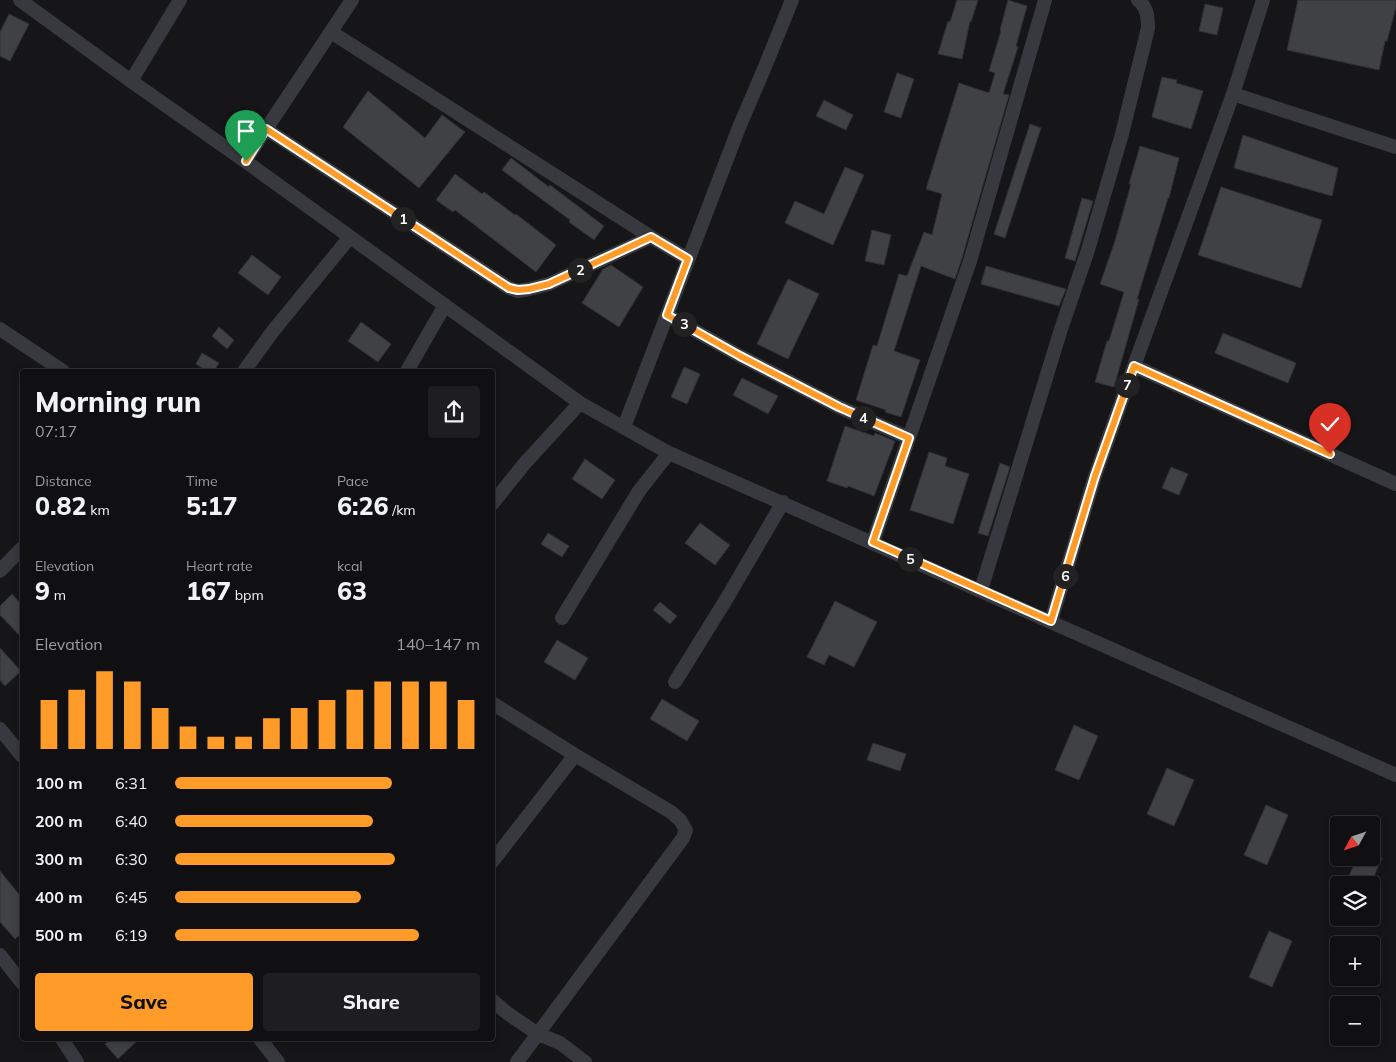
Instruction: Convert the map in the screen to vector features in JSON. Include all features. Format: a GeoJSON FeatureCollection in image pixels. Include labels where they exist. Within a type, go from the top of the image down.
{"type":"FeatureCollection","features":[{"type":"Feature","properties":{"kind":"street"},"geometry":{"type":"LineString","coordinates":[[20,0],[580,403],[669,453],[1051,621],[1396,776]]}},
{"type":"Feature","properties":{"kind":"street"},"geometry":{"type":"LineString","coordinates":[[130,81],[180,0]]}},
{"type":"Feature","properties":{"kind":"street"},"geometry":{"type":"LineString","coordinates":[[246,161],[352,0]]}},
{"type":"Feature","properties":{"kind":"street"},"geometry":{"type":"LineString","coordinates":[[624,427],[740,125],[792,0]]}},
{"type":"Feature","properties":{"kind":"street"},"geometry":{"type":"LineString","coordinates":[[873,542],[970,262],[1045,0]]}},
{"type":"Feature","properties":{"kind":"street"},"geometry":{"type":"LineString","coordinates":[[980,590],[1061,328],[1087,253],[1122,134],[1148,28],[1148,13],[1138,0]]}},
{"type":"Feature","properties":{"kind":"street"},"geometry":{"type":"LineString","coordinates":[[1051,621],[1095,476],[1234,94],[1263,0]]}},
{"type":"Feature","properties":{"kind":"street"},"geometry":{"type":"LineString","coordinates":[[331,32],[688,259]]}},
{"type":"Feature","properties":{"kind":"street"},"geometry":{"type":"LineString","coordinates":[[1234,94],[1396,147]]}},
{"type":"Feature","properties":{"kind":"street"},"geometry":{"type":"LineString","coordinates":[[266,129],[509,288],[518,290],[529,289],[549,284],[651,237]]}},
{"type":"Feature","properties":{"kind":"street"},"geometry":{"type":"LineString","coordinates":[[245,369],[273,331],[350,237]]}},
{"type":"Feature","properties":{"kind":"street"},"geometry":{"type":"LineString","coordinates":[[408,369],[444,305]]}},
{"type":"Feature","properties":{"kind":"street"},"geometry":{"type":"LineString","coordinates":[[667,315],[748,361],[839,407],[909,438]]}},
{"type":"Feature","properties":{"kind":"street"},"geometry":{"type":"LineString","coordinates":[[0,329],[60,369]]}},
{"type":"Feature","properties":{"kind":"street"},"geometry":{"type":"LineString","coordinates":[[1134,366],[1396,484]]}},
{"type":"Feature","properties":{"kind":"street"},"geometry":{"type":"LineString","coordinates":[[495,500],[525,463],[580,403]]}},
{"type":"Feature","properties":{"kind":"street"},"geometry":{"type":"LineString","coordinates":[[562,618],[639,491],[669,453]]}},
{"type":"Feature","properties":{"kind":"street"},"geometry":{"type":"LineString","coordinates":[[675,682],[783,502]]}},
{"type":"Feature","properties":{"kind":"street"},"geometry":{"type":"LineString","coordinates":[[0,571],[20,550]]}},
{"type":"Feature","properties":{"kind":"street"},"geometry":{"type":"LineString","coordinates":[[495,705],[575,756],[671,812],[680,820],[686,830],[684,838],[517,1062]]}},
{"type":"Feature","properties":{"kind":"street"},"geometry":{"type":"LineString","coordinates":[[0,729],[20,754]]}},
{"type":"Feature","properties":{"kind":"street"},"geometry":{"type":"LineString","coordinates":[[495,858],[575,756]]}},
{"type":"Feature","properties":{"kind":"street"},"geometry":{"type":"LineString","coordinates":[[0,955],[20,980]]}},
{"type":"Feature","properties":{"kind":"street"},"geometry":{"type":"LineString","coordinates":[[495,1003],[538,1034],[560,1043],[585,1062]]}},
{"type":"Feature","properties":{"kind":"street"},"geometry":{"type":"LineString","coordinates":[[63,1041],[77,1062]]}},
{"type":"Feature","properties":{"kind":"street"},"geometry":{"type":"LineString","coordinates":[[262,1041],[278,1062]]}},
{"type":"Feature","properties":{"kind":"building"},"geometry":{"type":"Polygon","coordinates":[[[957,0],[978,0],[970,21],[962,59],[938,54],[948,21],[950,22],[957,0]]]}},
{"type":"Feature","properties":{"kind":"building"},"geometry":{"type":"Polygon","coordinates":[[[1008,0],[1027,6],[1016,46],[1018,47],[1003,94],[1009,95],[955,279],[921,266],[894,351],[920,360],[901,417],[856,400],[873,345],[877,346],[899,274],[907,276],[924,232],[932,235],[942,194],[926,189],[959,83],[989,93],[995,73],[989,71],[1008,0]]]}},
{"type":"Feature","properties":{"kind":"building"},"geometry":{"type":"Polygon","coordinates":[[[1298,0],[1396,0],[1396,7],[1387,41],[1385,41],[1379,70],[1287,50],[1298,0]]]}},
{"type":"Feature","properties":{"kind":"building"},"geometry":{"type":"Polygon","coordinates":[[[1205,4],[1223,8],[1217,35],[1199,31],[1205,4]]]}},
{"type":"Feature","properties":{"kind":"building"},"geometry":{"type":"Polygon","coordinates":[[[9,14],[29,24],[10,61],[0,56],[0,32],[9,14]]]}},
{"type":"Feature","properties":{"kind":"building"},"geometry":{"type":"Polygon","coordinates":[[[897,73],[914,79],[901,118],[884,112],[897,73]]]}},
{"type":"Feature","properties":{"kind":"building"},"geometry":{"type":"Polygon","coordinates":[[[1162,77],[1177,80],[1176,83],[1203,91],[1191,129],[1152,117],[1162,77]]]}},
{"type":"Feature","properties":{"kind":"building"},"geometry":{"type":"Polygon","coordinates":[[[368,91],[425,138],[442,115],[465,132],[419,188],[343,127],[368,91]]]}},
{"type":"Feature","properties":{"kind":"building"},"geometry":{"type":"Polygon","coordinates":[[[824,100],[853,115],[846,130],[816,116],[824,100]]]}},
{"type":"Feature","properties":{"kind":"building"},"geometry":{"type":"Polygon","coordinates":[[[1030,124],[1041,128],[1005,238],[994,234],[1030,124]]]}},
{"type":"Feature","properties":{"kind":"building"},"geometry":{"type":"Polygon","coordinates":[[[1243,135],[1338,168],[1332,196],[1234,168],[1243,135]]]}},
{"type":"Feature","properties":{"kind":"building"},"geometry":{"type":"Polygon","coordinates":[[[1140,146],[1179,158],[1169,198],[1137,299],[1139,299],[1114,387],[1095,382],[1124,292],[1100,284],[1115,241],[1140,146]]]}},
{"type":"Feature","properties":{"kind":"building"},"geometry":{"type":"Polygon","coordinates":[[[511,158],[604,226],[594,240],[502,170],[511,158]]]}},
{"type":"Feature","properties":{"kind":"building"},"geometry":{"type":"Polygon","coordinates":[[[845,167],[864,175],[833,245],[785,223],[795,201],[824,214],[845,167]]]}},
{"type":"Feature","properties":{"kind":"building"},"geometry":{"type":"Polygon","coordinates":[[[455,174],[482,194],[484,192],[516,214],[556,245],[536,272],[455,210],[453,212],[436,200],[455,174]]]}},
{"type":"Feature","properties":{"kind":"building"},"geometry":{"type":"Polygon","coordinates":[[[1221,187],[1322,220],[1301,288],[1198,255],[1221,187]]]}},
{"type":"Feature","properties":{"kind":"building"},"geometry":{"type":"Polygon","coordinates":[[[1082,198],[1093,201],[1075,261],[1065,258],[1082,198]]]}},
{"type":"Feature","properties":{"kind":"building"},"geometry":{"type":"Polygon","coordinates":[[[872,230],[891,235],[884,265],[865,261],[872,230]]]}},
{"type":"Feature","properties":{"kind":"building"},"geometry":{"type":"Polygon","coordinates":[[[252,255],[281,277],[268,295],[238,273],[252,255]]]}},
{"type":"Feature","properties":{"kind":"building"},"geometry":{"type":"Polygon","coordinates":[[[611,265],[643,287],[619,327],[582,303],[603,269],[611,265]]]}},
{"type":"Feature","properties":{"kind":"building"},"geometry":{"type":"Polygon","coordinates":[[[986,266],[1066,289],[1059,306],[981,284],[986,266]]]}},
{"type":"Feature","properties":{"kind":"building"},"geometry":{"type":"Polygon","coordinates":[[[788,279],[819,294],[788,359],[757,344],[788,279]]]}},
{"type":"Feature","properties":{"kind":"building"},"geometry":{"type":"Polygon","coordinates":[[[361,322],[391,344],[378,362],[348,341],[361,322]]]}},
{"type":"Feature","properties":{"kind":"building"},"geometry":{"type":"Polygon","coordinates":[[[219,327],[234,340],[227,349],[212,336],[219,327]]]}},
{"type":"Feature","properties":{"kind":"building"},"geometry":{"type":"Polygon","coordinates":[[[1223,333],[1296,363],[1288,383],[1215,353],[1223,333]]]}},
{"type":"Feature","properties":{"kind":"building"},"geometry":{"type":"Polygon","coordinates":[[[202,353],[219,363],[215,369],[204,369],[196,364],[202,353]]]}},
{"type":"Feature","properties":{"kind":"building"},"geometry":{"type":"Polygon","coordinates":[[[684,367],[700,374],[687,404],[671,397],[684,367]]]}},
{"type":"Feature","properties":{"kind":"building"},"geometry":{"type":"Polygon","coordinates":[[[742,378],[778,396],[768,414],[733,395],[742,378]]]}},
{"type":"Feature","properties":{"kind":"building"},"geometry":{"type":"Polygon","coordinates":[[[845,426],[874,436],[875,433],[895,441],[874,496],[848,486],[847,488],[827,481],[845,426]]]}},
{"type":"Feature","properties":{"kind":"building"},"geometry":{"type":"Polygon","coordinates":[[[929,452],[947,458],[945,466],[969,474],[953,524],[910,510],[929,452]]]}},
{"type":"Feature","properties":{"kind":"building"},"geometry":{"type":"Polygon","coordinates":[[[585,459],[615,480],[602,499],[572,479],[585,459]]]}},
{"type":"Feature","properties":{"kind":"building"},"geometry":{"type":"Polygon","coordinates":[[[1000,463],[1010,467],[988,536],[978,533],[1000,463]]]}},
{"type":"Feature","properties":{"kind":"building"},"geometry":{"type":"Polygon","coordinates":[[[1171,467],[1188,474],[1179,495],[1162,488],[1171,467]]]}},
{"type":"Feature","properties":{"kind":"building"},"geometry":{"type":"Polygon","coordinates":[[[700,523],[730,545],[715,565],[685,543],[700,523]]]}},
{"type":"Feature","properties":{"kind":"building"},"geometry":{"type":"Polygon","coordinates":[[[548,533],[569,546],[562,557],[541,544],[548,533]]]}},
{"type":"Feature","properties":{"kind":"building"},"geometry":{"type":"Polygon","coordinates":[[[12,594],[20,603],[20,636],[0,615],[0,606],[12,594]]]}},
{"type":"Feature","properties":{"kind":"building"},"geometry":{"type":"Polygon","coordinates":[[[835,601],[877,622],[854,667],[829,655],[824,665],[807,657],[835,601]]]}},
{"type":"Feature","properties":{"kind":"building"},"geometry":{"type":"Polygon","coordinates":[[[660,602],[677,616],[670,624],[653,610],[660,602]]]}},
{"type":"Feature","properties":{"kind":"building"},"geometry":{"type":"Polygon","coordinates":[[[557,640],[588,658],[575,680],[544,662],[557,640]]]}},
{"type":"Feature","properties":{"kind":"building"},"geometry":{"type":"Polygon","coordinates":[[[0,648],[20,672],[5,686],[0,680],[0,648]]]}},
{"type":"Feature","properties":{"kind":"building"},"geometry":{"type":"Polygon","coordinates":[[[662,699],[699,721],[687,741],[650,719],[662,699]]]}},
{"type":"Feature","properties":{"kind":"building"},"geometry":{"type":"Polygon","coordinates":[[[1074,725],[1098,736],[1079,780],[1055,770],[1074,725]]]}},
{"type":"Feature","properties":{"kind":"building"},"geometry":{"type":"Polygon","coordinates":[[[873,743],[906,754],[900,771],[867,760],[873,743]]]}},
{"type":"Feature","properties":{"kind":"building"},"geometry":{"type":"Polygon","coordinates":[[[1167,768],[1194,780],[1174,826],[1147,814],[1167,768]]]}},
{"type":"Feature","properties":{"kind":"building"},"geometry":{"type":"Polygon","coordinates":[[[1266,805],[1288,815],[1267,865],[1244,855],[1266,805]]]}},
{"type":"Feature","properties":{"kind":"building"},"geometry":{"type":"Polygon","coordinates":[[[1353,866],[1378,866],[1374,876],[1349,876],[1353,866]]]}},
{"type":"Feature","properties":{"kind":"building"},"geometry":{"type":"Polygon","coordinates":[[[0,871],[20,896],[20,935],[15,939],[0,922],[0,871]]]}},
{"type":"Feature","properties":{"kind":"building"},"geometry":{"type":"Polygon","coordinates":[[[1269,931],[1292,941],[1272,987],[1249,977],[1269,931]]]}},
{"type":"Feature","properties":{"kind":"building"},"geometry":{"type":"Polygon","coordinates":[[[109,1041],[137,1041],[118,1059],[105,1044],[109,1041]]]}},
{"type":"Feature","properties":{"kind":"route"},"geometry":{"type":"LineString","coordinates":[[246,161],[266,129],[509,288],[518,290],[549,284],[651,237],[688,259],[667,315],[740,356],[839,407],[909,438],[873,542],[1051,621],[1095,476],[1134,366],[1330,454]]}}]}
